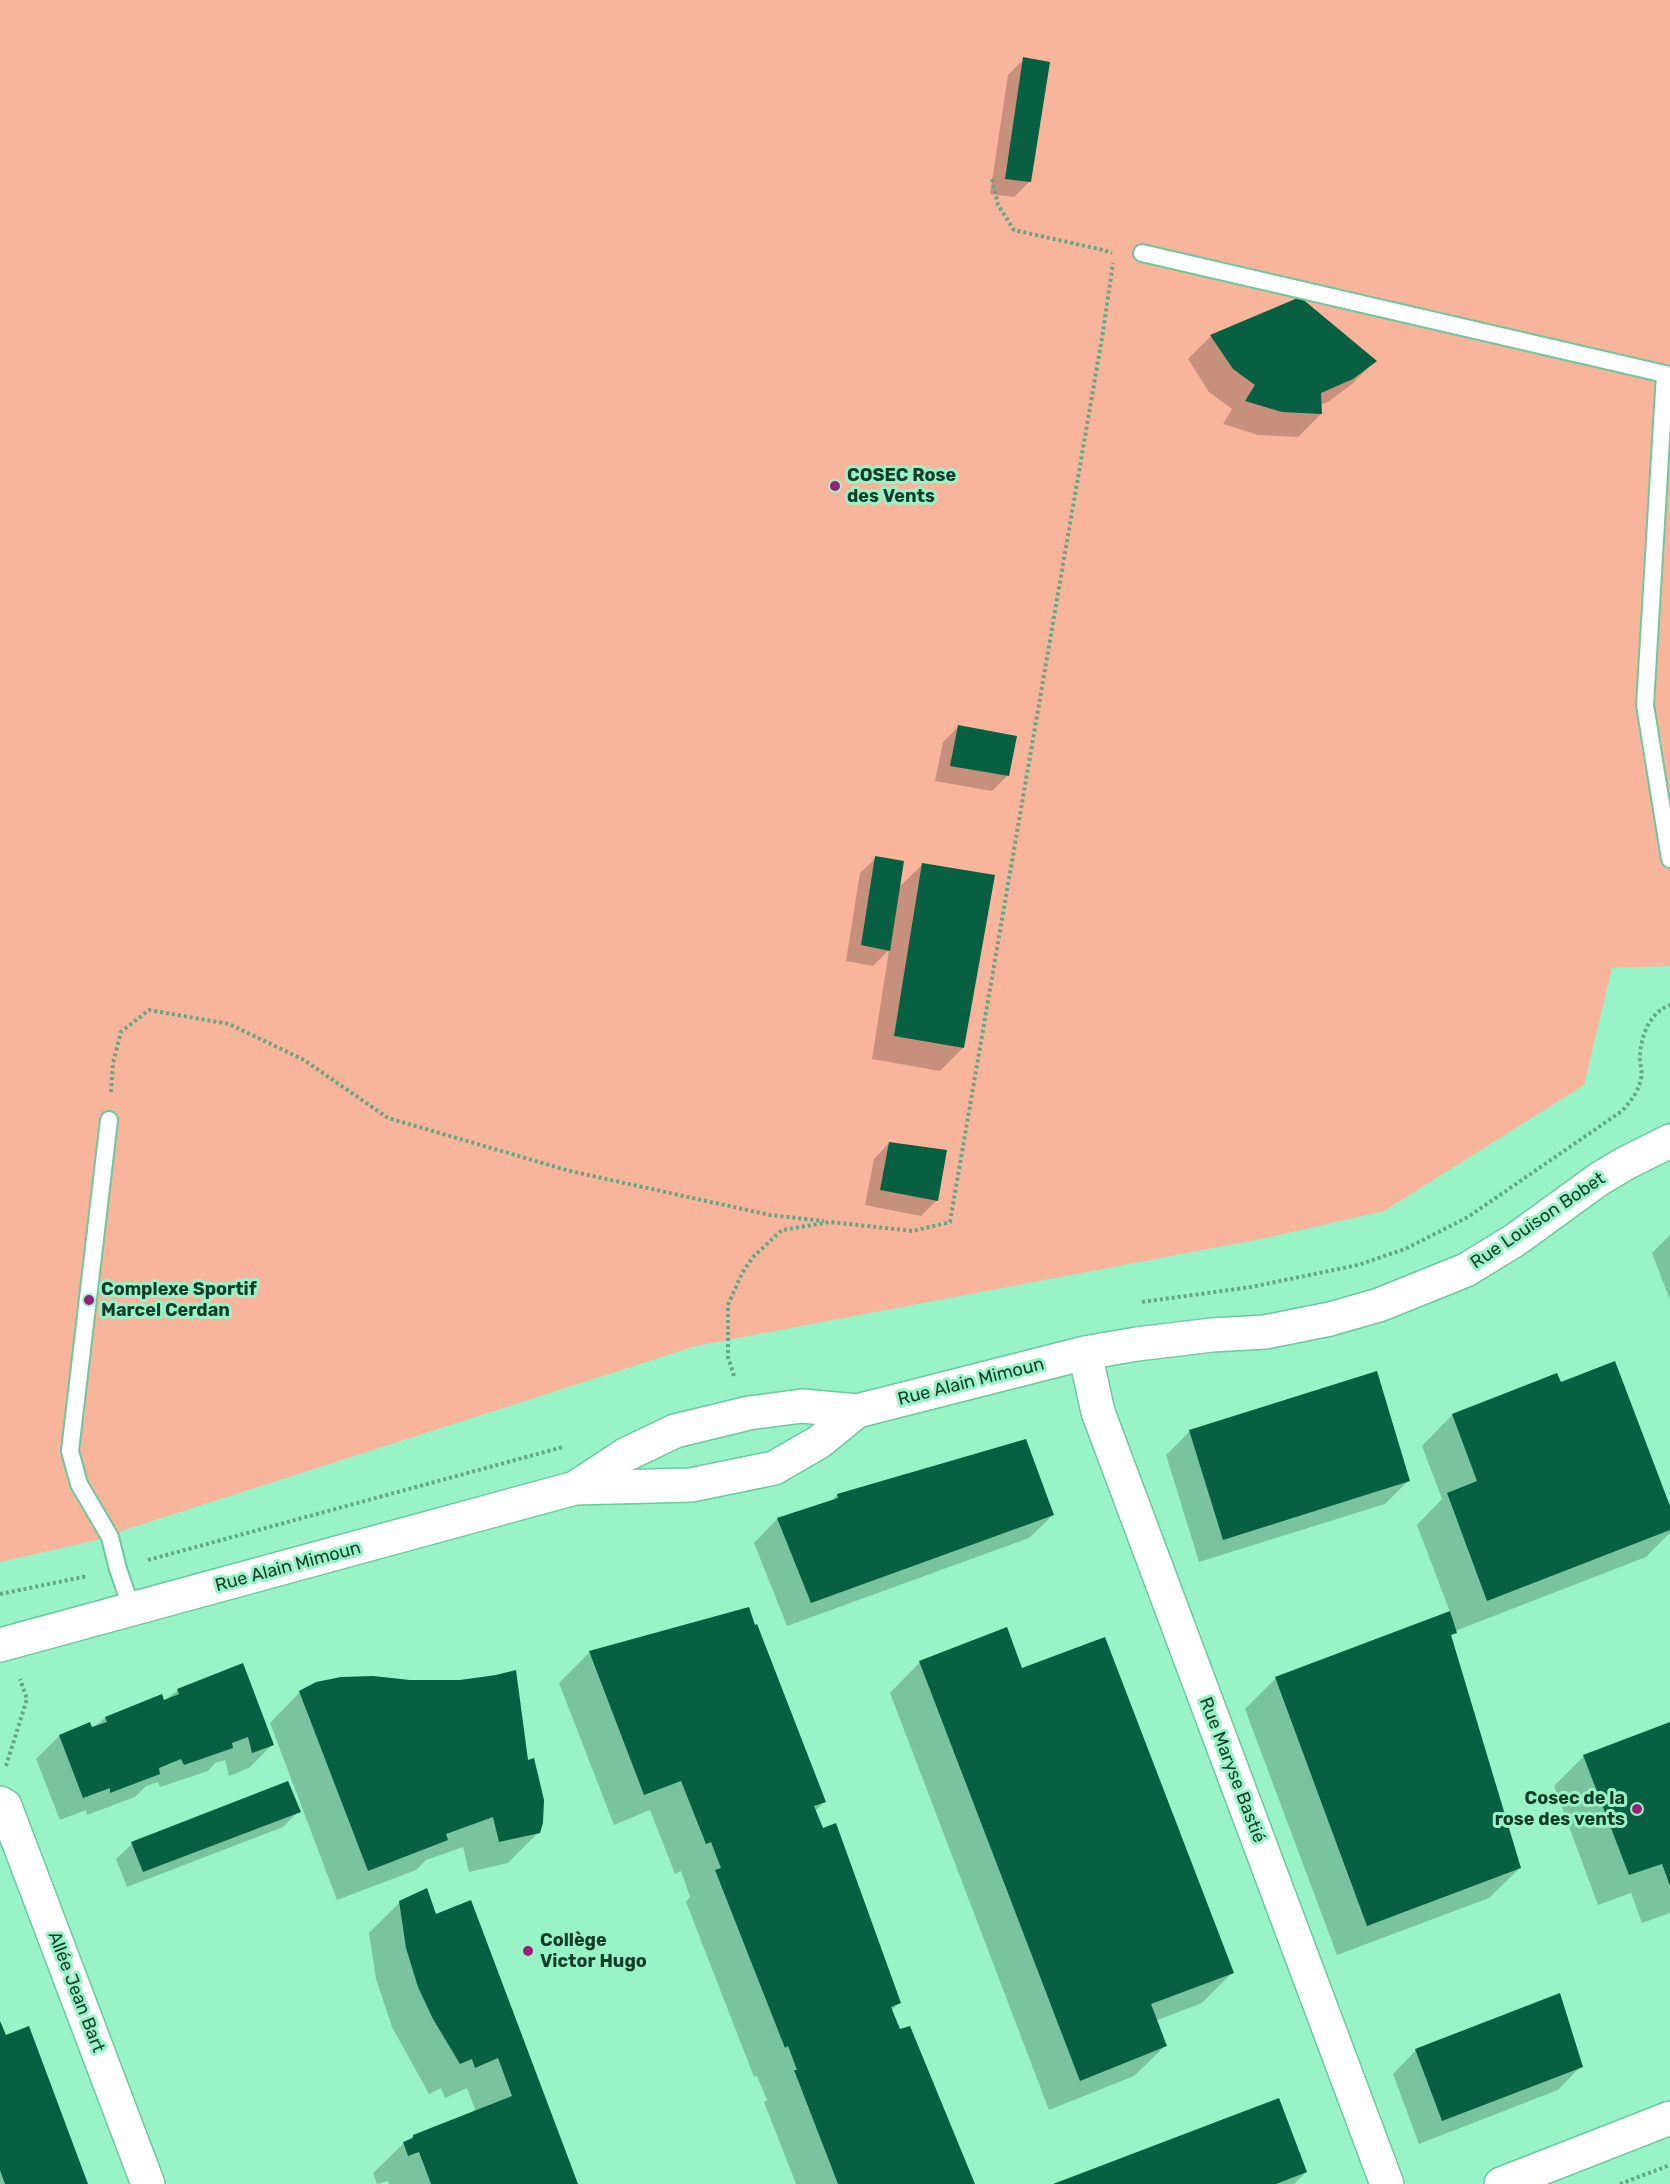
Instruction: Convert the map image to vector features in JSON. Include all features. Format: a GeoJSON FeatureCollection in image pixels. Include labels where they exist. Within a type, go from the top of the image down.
{"type":"FeatureCollection","features":[{"type":"Feature","properties":{"kind":"street","name":"Rue Louison Bobet"},"geometry":{"type":"LineString","coordinates":[[1085,1353],[1212,1335],[1265,1332],[1330,1319],[1379,1305],[1466,1270],[1515,1240],[1599,1179],[1670,1142]]}},
{"type":"Feature","properties":{"kind":"street","name":"Rue Alain Mimoun"},"geometry":{"type":"LineString","coordinates":[[574,1488],[625,1455],[675,1431],[749,1413],[802,1406],[857,1411],[1085,1353]]}},
{"type":"Feature","properties":{"kind":"street","name":"Rue Maryse Bastié"},"geometry":{"type":"LineString","coordinates":[[1085,1353],[1098,1412],[1387,2184]]}},
{"type":"Feature","properties":{"kind":"street","name":"Rue Alain Mimoun"},"geometry":{"type":"LineString","coordinates":[[4,1643],[574,1488],[691,1485],[774,1468],[819,1442],[857,1411]]}},
{"type":"Feature","properties":{"kind":"street","name":"Allée Jean Bart"},"geometry":{"type":"LineString","coordinates":[[2,1788],[5,1806],[148,2184]]}},
{"type":"Feature","properties":{"kind":"street"},"geometry":{"type":"LineString","coordinates":[[1501,2184],[1670,2118]]}},
{"type":"Feature","properties":{"kind":"lane"},"geometry":{"type":"LineString","coordinates":[[1142,253],[1667,375],[1645,705],[1670,859]]}},
{"type":"Feature","properties":{"kind":"lane"},"geometry":{"type":"LineString","coordinates":[[109,1120],[70,1451],[80,1484],[110,1538],[132,1610]]}},
{"type":"Feature","properties":{"kind":"path"},"geometry":{"type":"LineString","coordinates":[[109,1120],[113,1063],[121,1032],[149,1010],[229,1024],[304,1060],[388,1118],[570,1171],[770,1215],[913,1231],[950,1222],[1114,254],[1103,249],[1014,231],[998,205],[992,178]]}},
{"type":"Feature","properties":{"kind":"path"},"geometry":{"type":"LineString","coordinates":[[1136,1303],[1251,1287],[1358,1265],[1405,1249],[1468,1217],[1622,1111],[1635,1096],[1642,1076],[1640,1056],[1644,1034],[1651,1020],[1670,1005]]}},
{"type":"Feature","properties":{"kind":"path"},"geometry":{"type":"LineString","coordinates":[[736,1384],[729,1357],[728,1305],[742,1273],[753,1257],[782,1230],[830,1222]]}},
{"type":"Feature","properties":{"kind":"path"},"geometry":{"type":"LineString","coordinates":[[0,1594],[118,1569],[564,1447]]}},
{"type":"Feature","properties":{"kind":"path"},"geometry":{"type":"LineString","coordinates":[[2,1788],[27,1699],[4,1643]]}},
{"type":"Feature","properties":{"kind":"path"},"geometry":{"type":"LineString","coordinates":[[1620,2184],[1670,2165]]}},
{"type":"Feature","properties":{"kind":"shaded area","name":"COSEC Rose des Vents"},"geometry":{"type":"Polygon","coordinates":[[[0,0],[1670,0],[1670,966],[1612,968],[1584,1085],[1384,1211],[1266,1238],[696,1346],[124,1530],[110,1537],[0,1562],[0,0]]]}},
{"type":"Feature","properties":{"kind":"building"},"geometry":{"type":"Polygon","coordinates":[[[1023,57],[1050,62],[1031,182],[1005,179],[1023,57]]]}},
{"type":"Feature","properties":{"kind":"building"},"geometry":{"type":"Polygon","coordinates":[[[1300,297],[1377,361],[1353,379],[1321,393],[1322,414],[1282,412],[1245,401],[1255,385],[1233,369],[1210,335],[1300,297]]]}},
{"type":"Feature","properties":{"kind":"building"},"geometry":{"type":"Polygon","coordinates":[[[958,725],[1017,736],[1009,776],[950,766],[958,725]]]}},
{"type":"Feature","properties":{"kind":"building"},"geometry":{"type":"Polygon","coordinates":[[[875,856],[904,861],[890,951],[861,945],[875,856]]]}},
{"type":"Feature","properties":{"kind":"building"},"geometry":{"type":"Polygon","coordinates":[[[922,863],[995,875],[964,1048],[894,1036],[922,863]]]}},
{"type":"Feature","properties":{"kind":"building"},"geometry":{"type":"Polygon","coordinates":[[[889,1142],[947,1150],[938,1201],[880,1190],[889,1142]]]}},
{"type":"Feature","properties":{"kind":"building"},"geometry":{"type":"Polygon","coordinates":[[[1615,1361],[1670,1506],[1670,1530],[1487,1601],[1447,1493],[1477,1481],[1452,1414],[1557,1373],[1561,1382],[1615,1361]]]}},
{"type":"Feature","properties":{"kind":"building"},"geometry":{"type":"Polygon","coordinates":[[[1377,1371],[1410,1481],[1223,1540],[1189,1430],[1377,1371]]]}},
{"type":"Feature","properties":{"kind":"building"},"geometry":{"type":"Polygon","coordinates":[[[1026,1439],[1054,1515],[811,1603],[777,1518],[838,1498],[837,1494],[1026,1439]]]}},
{"type":"Feature","properties":{"kind":"building"},"geometry":{"type":"Polygon","coordinates":[[[749,1607],[826,1802],[814,1806],[823,1828],[836,1823],[901,2003],[891,2007],[900,2029],[910,2026],[975,2184],[838,2184],[794,2070],[797,2070],[788,2046],[785,2048],[715,1870],[721,1868],[711,1842],[706,1844],[681,1781],[644,1795],[589,1651],[749,1607]]]}},
{"type":"Feature","properties":{"kind":"building"},"geometry":{"type":"Polygon","coordinates":[[[1450,1611],[1457,1633],[1451,1635],[1521,1868],[1367,1926],[1275,1677],[1450,1611]]]}},
{"type":"Feature","properties":{"kind":"building"},"geometry":{"type":"Polygon","coordinates":[[[1007,1627],[1022,1668],[1105,1637],[1234,1973],[1151,2004],[1167,2046],[1080,2081],[919,1661],[1007,1627]]]}},
{"type":"Feature","properties":{"kind":"building"},"geometry":{"type":"Polygon","coordinates":[[[243,1663],[274,1745],[252,1753],[248,1737],[232,1743],[233,1748],[184,1765],[181,1759],[159,1768],[160,1774],[110,1793],[110,1788],[83,1798],[59,1735],[90,1722],[92,1727],[107,1722],[105,1717],[162,1694],[164,1700],[179,1694],[177,1689],[243,1663]]]}},
{"type":"Feature","properties":{"kind":"building"},"geometry":{"type":"Polygon","coordinates":[[[516,1670],[528,1760],[534,1758],[544,1800],[540,1833],[499,1842],[493,1817],[446,1834],[448,1840],[368,1871],[299,1691],[316,1682],[341,1677],[373,1676],[410,1680],[460,1680],[516,1670]]]}},
{"type":"Feature","properties":{"kind":"building","name":"Cosec de la rose des vents"},"geometry":{"type":"Polygon","coordinates":[[[1670,1722],[1670,1886],[1662,1864],[1629,1875],[1583,1755],[1670,1722]]]}},
{"type":"Feature","properties":{"kind":"building"},"geometry":{"type":"Polygon","coordinates":[[[288,1781],[301,1812],[143,1872],[131,1842],[288,1781]]]}},
{"type":"Feature","properties":{"kind":"building"},"geometry":{"type":"Polygon","coordinates":[[[427,1888],[436,1914],[471,1900],[578,2184],[431,2184],[419,2152],[408,2156],[403,2142],[413,2138],[413,2135],[512,2096],[498,2058],[475,2068],[472,2059],[460,2064],[433,2019],[418,1987],[406,1948],[399,1901],[427,1888]]]}},
{"type":"Feature","properties":{"kind":"building"},"geometry":{"type":"Polygon","coordinates":[[[1560,1993],[1583,2067],[1442,2121],[1415,2049],[1560,1993]]]}},
{"type":"Feature","properties":{"kind":"building"},"geometry":{"type":"Polygon","coordinates":[[[0,2021],[6,2035],[29,2026],[88,2184],[5,2184],[0,2170],[0,2021]]]}},
{"type":"Feature","properties":{"kind":"building"},"geometry":{"type":"Polygon","coordinates":[[[1279,2098],[1307,2172],[1276,2184],[1053,2184],[1279,2098]]]}},
{"type":"Feature","properties":{"kind":"place","name":"COSEC Rose des Vents"},"geometry":{"type":"Point","coordinates":[835,486]}},
{"type":"Feature","properties":{"kind":"place","name":"Complexe Sportif Marcel Cerdan"},"geometry":{"type":"Point","coordinates":[89,1300]}},
{"type":"Feature","properties":{"kind":"place","name":"Cosec de la rose des vents"},"geometry":{"type":"Point","coordinates":[1637,1809]}},
{"type":"Feature","properties":{"kind":"place","name":"Collège Victor Hugo"},"geometry":{"type":"Point","coordinates":[528,1951]}}]}
